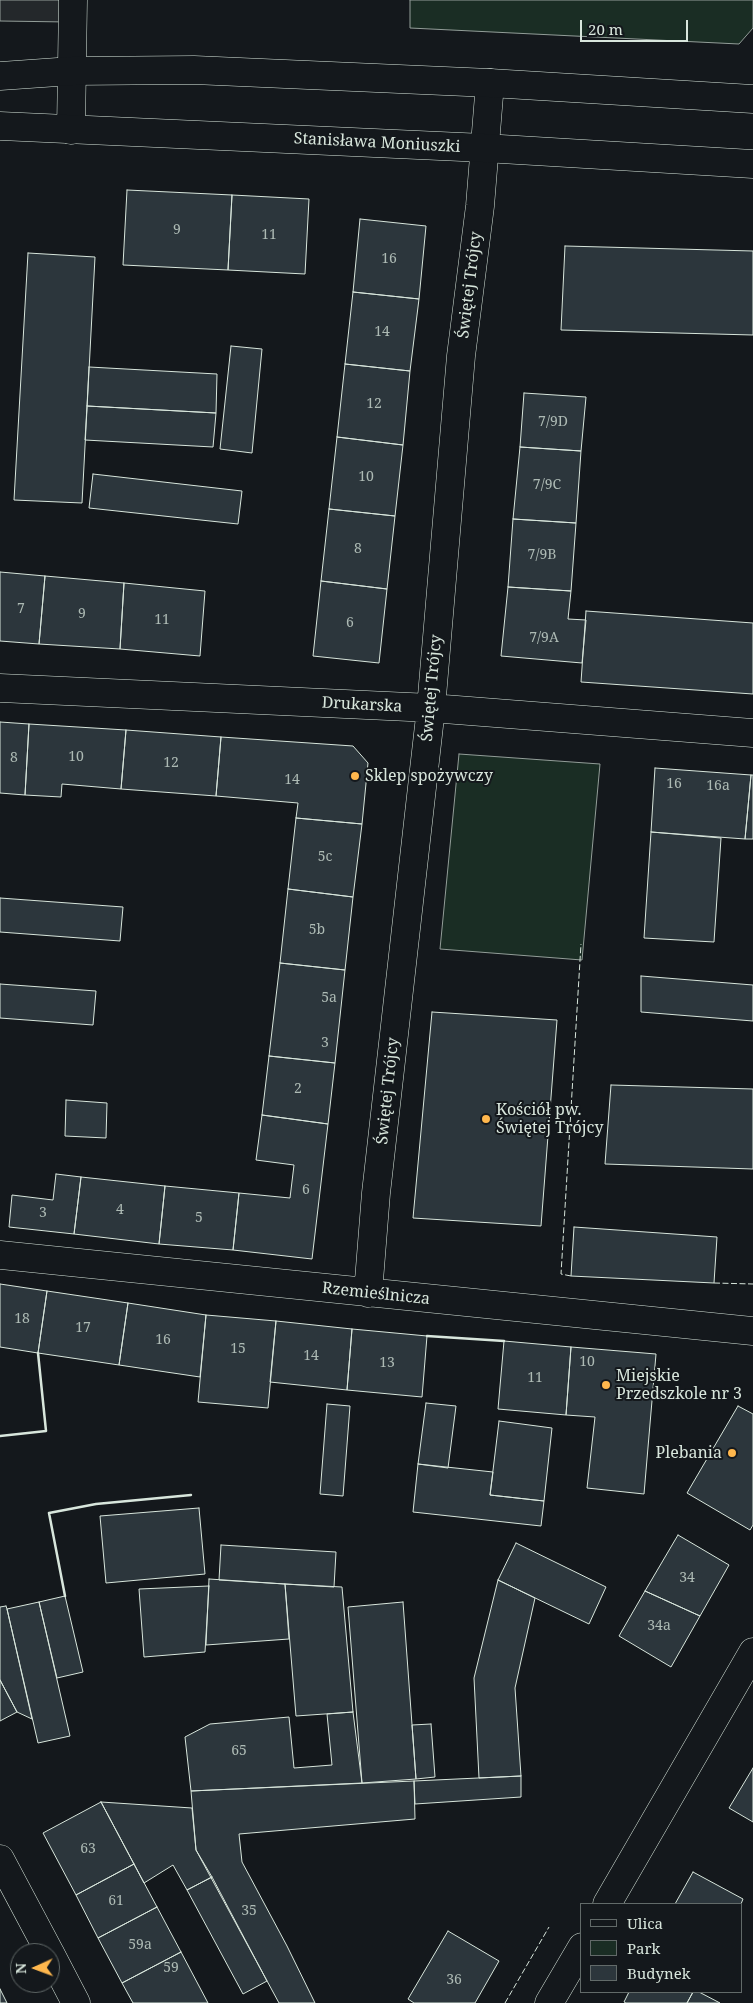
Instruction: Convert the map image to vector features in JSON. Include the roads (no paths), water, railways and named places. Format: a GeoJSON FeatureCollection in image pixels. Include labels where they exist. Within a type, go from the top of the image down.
{"type":"FeatureCollection","features":[{"type":"Feature","properties":{"kind":"street"},"geometry":{"type":"LineString","coordinates":[[71,130],[73,0]]}},
{"type":"Feature","properties":{"kind":"street"},"geometry":{"type":"LineString","coordinates":[[0,76],[72,71],[194,70],[490,83],[753,98]]}},
{"type":"Feature","properties":{"kind":"street","name":"Świętej Trójcy"},"geometry":{"type":"LineString","coordinates":[[368,1293],[376,1193],[431,708],[461,356],[480,206],[490,83]]}},
{"type":"Feature","properties":{"kind":"street","name":"Stanisława Moniuszki"},"geometry":{"type":"LineString","coordinates":[[0,126],[484,148],[753,164]]}},
{"type":"Feature","properties":{"kind":"street","name":"Drukarska"},"geometry":{"type":"LineString","coordinates":[[0,688],[431,708],[753,733]]}},
{"type":"Feature","properties":{"kind":"street","name":"Rzemieślnicza"},"geometry":{"type":"LineString","coordinates":[[0,1255],[753,1331]]}},
{"type":"Feature","properties":{"kind":"street"},"geometry":{"type":"LineString","coordinates":[[607,1903],[753,1652]]}},
{"type":"Feature","properties":{"kind":"street"},"geometry":{"type":"LineString","coordinates":[[0,1859],[45,1943]]}},
{"type":"Feature","properties":{"kind":"street"},"geometry":{"type":"LineString","coordinates":[[550,2003],[580,1950]]}},
{"type":"Feature","properties":{"kind":"street"},"geometry":{"type":"LineString","coordinates":[[60,1972],[76,2003]]}},
{"type":"Feature","properties":{"kind":"place","name":"Sklep spożywczy"},"geometry":{"type":"Point","coordinates":[355,776]}},
{"type":"Feature","properties":{"kind":"place","name":"Kościół pw. Świętej Trójcy"},"geometry":{"type":"Point","coordinates":[486,1119]}},
{"type":"Feature","properties":{"kind":"place","name":"Miejskie Przedszkole nr 3"},"geometry":{"type":"Point","coordinates":[606,1385]}},
{"type":"Feature","properties":{"kind":"place","name":"Plebania"},"geometry":{"type":"Point","coordinates":[732,1453]}}]}
